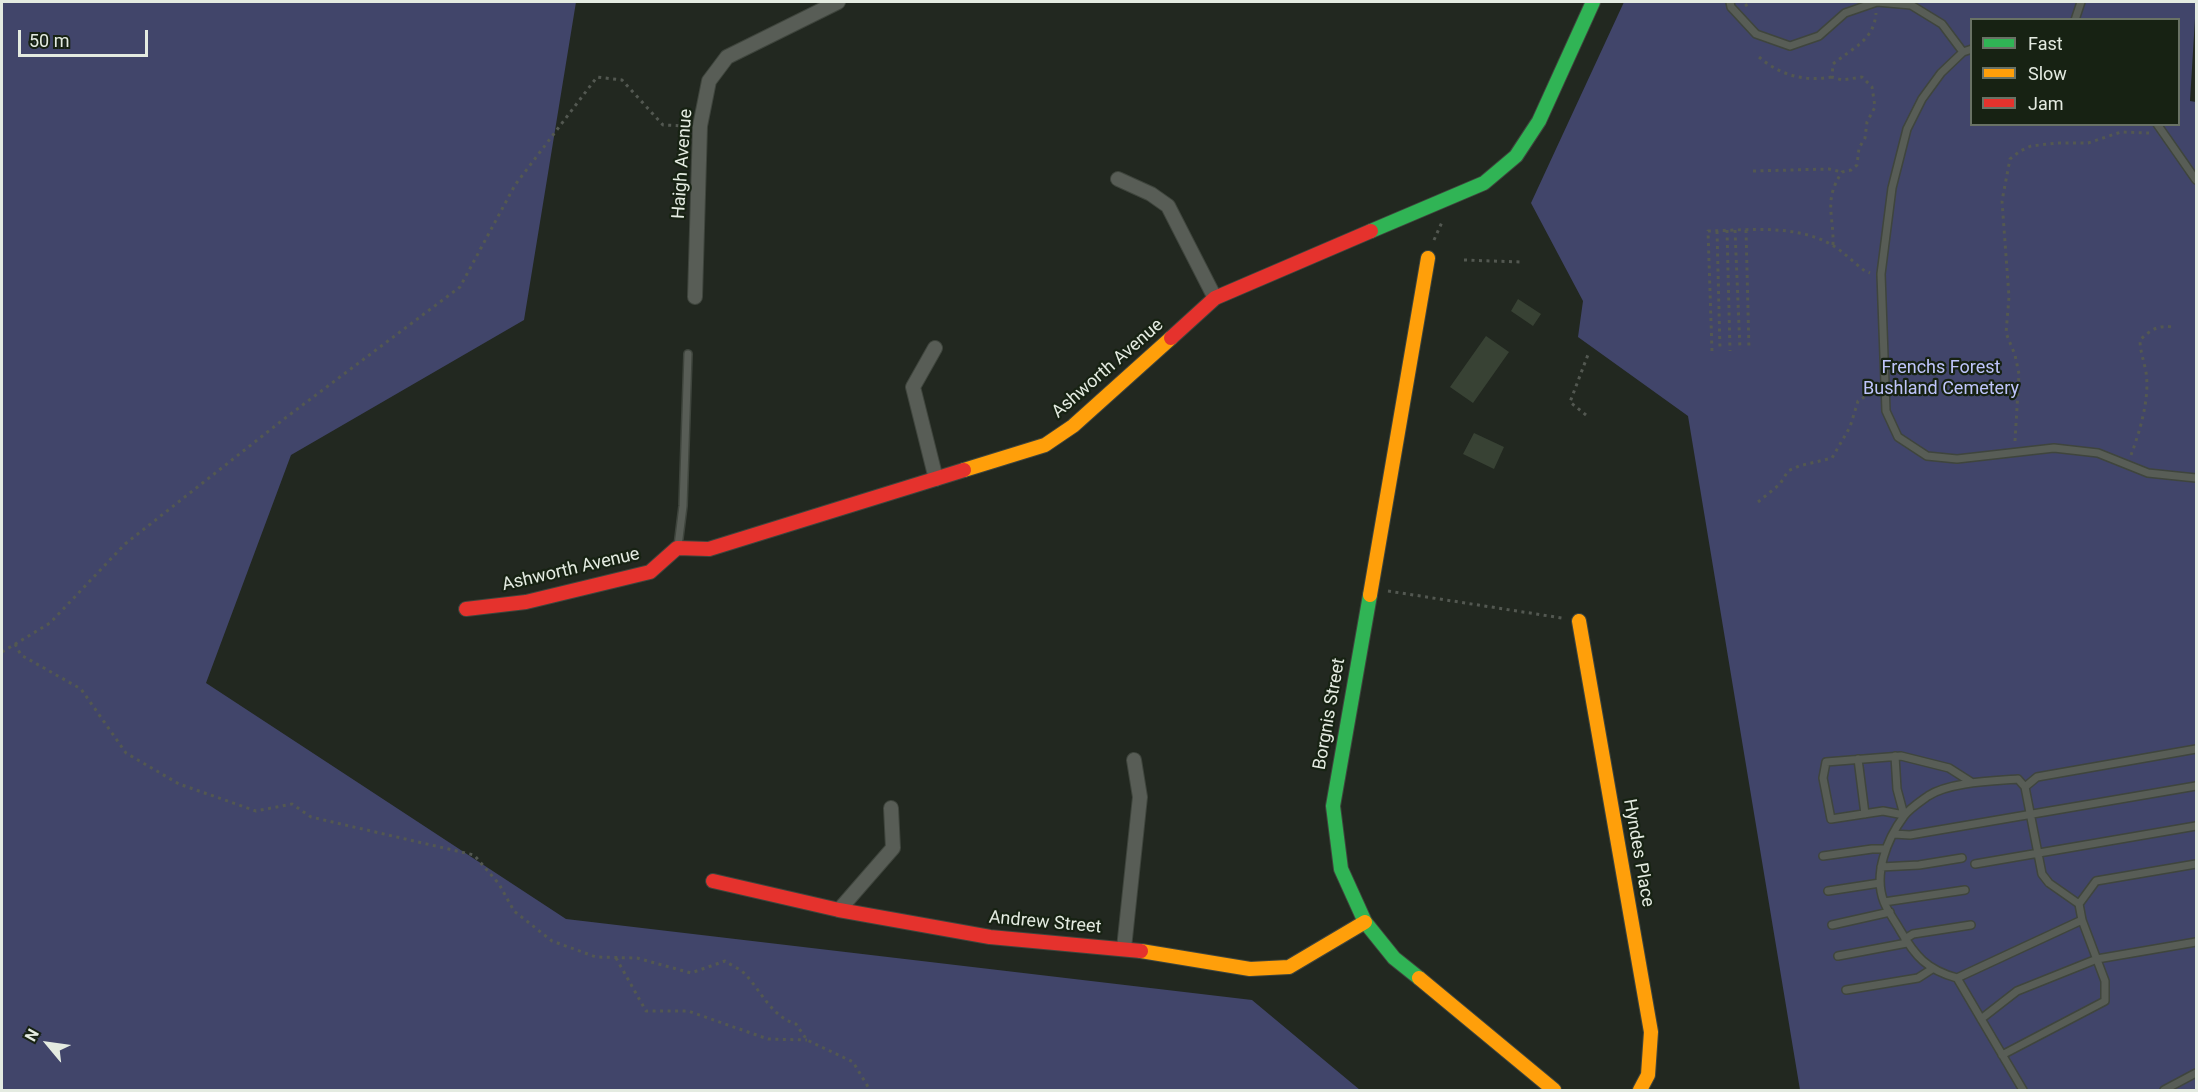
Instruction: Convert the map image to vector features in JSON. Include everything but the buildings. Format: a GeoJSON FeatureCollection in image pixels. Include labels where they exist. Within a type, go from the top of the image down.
{"type":"FeatureCollection","features":[{"type":"Feature","properties":{"kind":"street","name":"Haigh Avenue"},"geometry":{"type":"LineString","coordinates":[[695,297],[700,126],[709,81],[727,57],[838,2]]}},
{"type":"Feature","properties":{"kind":"street","name":"Ashworth Avenue"},"geometry":{"type":"LineString","coordinates":[[466,609],[526,602],[650,572],[677,548],[709,549],[1045,445],[1073,426],[1215,298],[1484,183],[1516,156],[1539,121],[1593,2]]}},
{"type":"Feature","properties":{"kind":"street"},"geometry":{"type":"LineString","coordinates":[[1118,179],[1150,194],[1167,206],[1215,298]]}},
{"type":"Feature","properties":{"kind":"street","name":"Borgnis Street"},"geometry":{"type":"LineString","coordinates":[[1428,258],[1333,806],[1341,869],[1365,922],[1394,958],[1554,1090]]}},
{"type":"Feature","properties":{"kind":"street"},"geometry":{"type":"LineString","coordinates":[[934,348],[914,387],[936,479]]}},
{"type":"Feature","properties":{"kind":"street","name":"Hyndes Place"},"geometry":{"type":"LineString","coordinates":[[1579,621],[1651,1032],[1648,1075],[1640,1090]]}},
{"type":"Feature","properties":{"kind":"street"},"geometry":{"type":"LineString","coordinates":[[1124,948],[1140,797],[1134,760]]}},
{"type":"Feature","properties":{"kind":"street"},"geometry":{"type":"LineString","coordinates":[[839,910],[893,848],[891,808]]}},
{"type":"Feature","properties":{"kind":"street","name":"Andrew Street"},"geometry":{"type":"LineString","coordinates":[[713,880],[839,910],[990,937],[1124,948],[1250,969],[1288,967],[1365,922]]}},
{"type":"Feature","properties":{"kind":"lane"},"geometry":{"type":"LineString","coordinates":[[1730,2],[1731,7],[1756,34],[1790,46],[1819,36],[1845,13],[1877,2],[1911,5],[1942,24],[1963,52]]}},
{"type":"Feature","properties":{"kind":"lane"},"geometry":{"type":"LineString","coordinates":[[2076,18],[2081,2]]}},
{"type":"Feature","properties":{"kind":"lane"},"geometry":{"type":"LineString","coordinates":[[1970,49],[1963,52],[1941,73],[1922,99],[1907,129],[1892,189],[1881,274],[1886,411],[1898,437],[1927,456],[1957,459],[2054,448],[2098,453],[2148,473],[2196,478]]}},
{"type":"Feature","properties":{"kind":"lane"},"geometry":{"type":"LineString","coordinates":[[2158,126],[2196,180]]}},
{"type":"Feature","properties":{"kind":"lane"},"geometry":{"type":"LineString","coordinates":[[677,548],[683,506],[688,354]]}},
{"type":"Feature","properties":{"kind":"lane"},"geometry":{"type":"LineString","coordinates":[[2025,787],[2037,777],[2196,749]]}},
{"type":"Feature","properties":{"kind":"lane"},"geometry":{"type":"LineString","coordinates":[[1905,814],[1883,811],[1831,819],[1822,778],[1826,762],[1895,756],[1949,768],[1971,782]]}},
{"type":"Feature","properties":{"kind":"lane"},"geometry":{"type":"LineString","coordinates":[[1895,756],[1897,789],[1905,814]]}},
{"type":"Feature","properties":{"kind":"lane"},"geometry":{"type":"LineString","coordinates":[[1858,759],[1865,814]]}},
{"type":"Feature","properties":{"kind":"lane"},"geometry":{"type":"LineString","coordinates":[[2002,1055],[2105,1000],[2105,981],[2082,920],[2079,904],[2049,883],[2042,873],[2025,787],[2018,779],[1971,782],[1931,794],[1905,814],[1893,834],[1879,877],[1884,902],[1906,941],[1923,963],[1942,974],[1957,978],[2082,920]]}},
{"type":"Feature","properties":{"kind":"lane"},"geometry":{"type":"LineString","coordinates":[[1893,834],[1910,835],[2196,786]]}},
{"type":"Feature","properties":{"kind":"lane"},"geometry":{"type":"LineString","coordinates":[[1975,864],[2196,826]]}},
{"type":"Feature","properties":{"kind":"lane"},"geometry":{"type":"LineString","coordinates":[[1823,856],[1887,849]]}},
{"type":"Feature","properties":{"kind":"lane"},"geometry":{"type":"LineString","coordinates":[[1881,867],[1919,865],[1962,858]]}},
{"type":"Feature","properties":{"kind":"lane"},"geometry":{"type":"LineString","coordinates":[[2079,904],[2096,881],[2196,864]]}},
{"type":"Feature","properties":{"kind":"lane"},"geometry":{"type":"LineString","coordinates":[[1828,891],[1880,883]]}},
{"type":"Feature","properties":{"kind":"lane"},"geometry":{"type":"LineString","coordinates":[[1884,902],[1965,890]]}},
{"type":"Feature","properties":{"kind":"lane"},"geometry":{"type":"LineString","coordinates":[[1832,925],[1890,912]]}},
{"type":"Feature","properties":{"kind":"lane"},"geometry":{"type":"LineString","coordinates":[[1838,956],[1906,941],[1912,934],[1971,925]]}},
{"type":"Feature","properties":{"kind":"lane"},"geometry":{"type":"LineString","coordinates":[[1981,1019],[2017,992],[2097,959],[2196,942]]}},
{"type":"Feature","properties":{"kind":"lane"},"geometry":{"type":"LineString","coordinates":[[1846,990],[1918,978],[1932,969]]}},
{"type":"Feature","properties":{"kind":"lane"},"geometry":{"type":"LineString","coordinates":[[1957,978],[2023,1090]]}},
{"type":"Feature","properties":{"kind":"lane"},"geometry":{"type":"LineString","coordinates":[[2164,1090],[2196,1073]]}},
{"type":"Feature","properties":{"kind":"path"},"geometry":{"type":"LineString","coordinates":[[1832,77],[1833,64],[1866,40],[1875,23],[1877,2]]}},
{"type":"Feature","properties":{"kind":"path"},"geometry":{"type":"LineString","coordinates":[[1754,171],[1829,169],[1842,172],[1851,170],[1857,165],[1859,148],[1865,138],[1867,122],[1875,107],[1872,87],[1862,77],[1842,80],[1832,77],[1822,79],[1790,76],[1771,68],[1759,57]]}},
{"type":"Feature","properties":{"kind":"path"},"geometry":{"type":"LineString","coordinates":[[2,652],[50,623],[125,544],[284,419],[460,287],[515,184],[597,77],[622,80],[663,125],[700,126]]}},
{"type":"Feature","properties":{"kind":"path"},"geometry":{"type":"LineString","coordinates":[[2016,452],[2015,430],[2019,374],[2015,355],[2006,333],[2009,297],[2002,201],[2010,159],[2031,146],[2088,143],[2121,132],[2152,133],[2158,126]]}},
{"type":"Feature","properties":{"kind":"path"},"geometry":{"type":"LineString","coordinates":[[1833,245],[1830,207],[1832,188],[1842,172]]}},
{"type":"Feature","properties":{"kind":"path"},"geometry":{"type":"LineString","coordinates":[[1428,258],[1446,214],[1446,200]]}},
{"type":"Feature","properties":{"kind":"path"},"geometry":{"type":"LineString","coordinates":[[1727,230],[1730,351]]}},
{"type":"Feature","properties":{"kind":"path"},"geometry":{"type":"LineString","coordinates":[[1736,230],[1740,350]]}},
{"type":"Feature","properties":{"kind":"path"},"geometry":{"type":"LineString","coordinates":[[1746,230],[1749,350]]}},
{"type":"Feature","properties":{"kind":"path"},"geometry":{"type":"LineString","coordinates":[[1712,351],[1708,231],[1787,231],[1809,235],[1833,245],[1865,271],[1881,274]]}},
{"type":"Feature","properties":{"kind":"path"},"geometry":{"type":"LineString","coordinates":[[1717,231],[1720,350]]}},
{"type":"Feature","properties":{"kind":"path"},"geometry":{"type":"LineString","coordinates":[[1464,260],[1520,262]]}},
{"type":"Feature","properties":{"kind":"path"},"geometry":{"type":"LineString","coordinates":[[2127,465],[2145,406],[2146,374],[2140,340],[2150,330],[2162,326],[2172,327]]}},
{"type":"Feature","properties":{"kind":"path"},"geometry":{"type":"LineString","coordinates":[[1586,415],[1570,402],[1589,352]]}},
{"type":"Feature","properties":{"kind":"path"},"geometry":{"type":"LineString","coordinates":[[1758,502],[1780,484],[1788,471],[1832,458],[1850,427],[1858,401],[1885,385]]}},
{"type":"Feature","properties":{"kind":"path"},"geometry":{"type":"LineString","coordinates":[[1370,589],[1579,621]]}},
{"type":"Feature","properties":{"kind":"path"},"geometry":{"type":"LineString","coordinates":[[15,644],[21,655],[81,689],[126,753],[179,784],[256,811],[292,804],[311,817],[474,855],[499,884],[514,911],[552,941],[596,957],[637,958],[691,973],[725,961],[744,972],[766,1002],[787,1021],[796,1024],[807,1040]]}},
{"type":"Feature","properties":{"kind":"path"},"geometry":{"type":"LineString","coordinates":[[616,958],[646,1011],[688,1011],[768,1039],[807,1040],[853,1062],[870,1090]]}},
{"type":"Feature","properties":{"kind":"green space"},"geometry":{"type":"Polygon","coordinates":[[[2,2],[576,2],[524,320],[291,455],[206,683],[566,919],[1252,1000],[1360,1090],[2,1090],[2,2]]]}},
{"type":"Feature","properties":{"kind":"green space","name":"Frenchs Forest Bushland Cemetery"},"geometry":{"type":"Polygon","coordinates":[[[1624,2],[2196,2],[2190,101],[2196,102],[2196,1090],[1800,1090],[1688,416],[1578,337],[1583,301],[1531,203],[1624,2]]]}},
{"type":"Feature","properties":{"kind":"traffic: fast"},"geometry":{"type":"LineString","coordinates":[[1371,231],[1484,183],[1516,156],[1539,121],[1593,2]]}},
{"type":"Feature","properties":{"kind":"traffic: fast"},"geometry":{"type":"LineString","coordinates":[[1370,595],[1333,806],[1341,869],[1365,922],[1394,958],[1419,978]]}},
{"type":"Feature","properties":{"kind":"traffic: slow"},"geometry":{"type":"LineString","coordinates":[[1370,595],[1428,258]]}},
{"type":"Feature","properties":{"kind":"traffic: slow"},"geometry":{"type":"LineString","coordinates":[[964,470],[1045,445],[1073,426],[1171,338]]}},
{"type":"Feature","properties":{"kind":"traffic: slow"},"geometry":{"type":"LineString","coordinates":[[1579,621],[1651,1032],[1648,1075],[1640,1090]]}},
{"type":"Feature","properties":{"kind":"traffic: slow"},"geometry":{"type":"LineString","coordinates":[[1141,951],[1250,969],[1289,967],[1365,922]]}},
{"type":"Feature","properties":{"kind":"traffic: slow"},"geometry":{"type":"LineString","coordinates":[[1419,978],[1554,1090]]}},
{"type":"Feature","properties":{"kind":"traffic: jam"},"geometry":{"type":"LineString","coordinates":[[1171,338],[1215,298],[1371,231]]}},
{"type":"Feature","properties":{"kind":"traffic: jam"},"geometry":{"type":"LineString","coordinates":[[466,609],[526,602],[650,572],[677,548],[709,549],[964,470]]}},
{"type":"Feature","properties":{"kind":"traffic: jam"},"geometry":{"type":"LineString","coordinates":[[713,881],[839,910],[990,937],[1141,951]]}}]}
